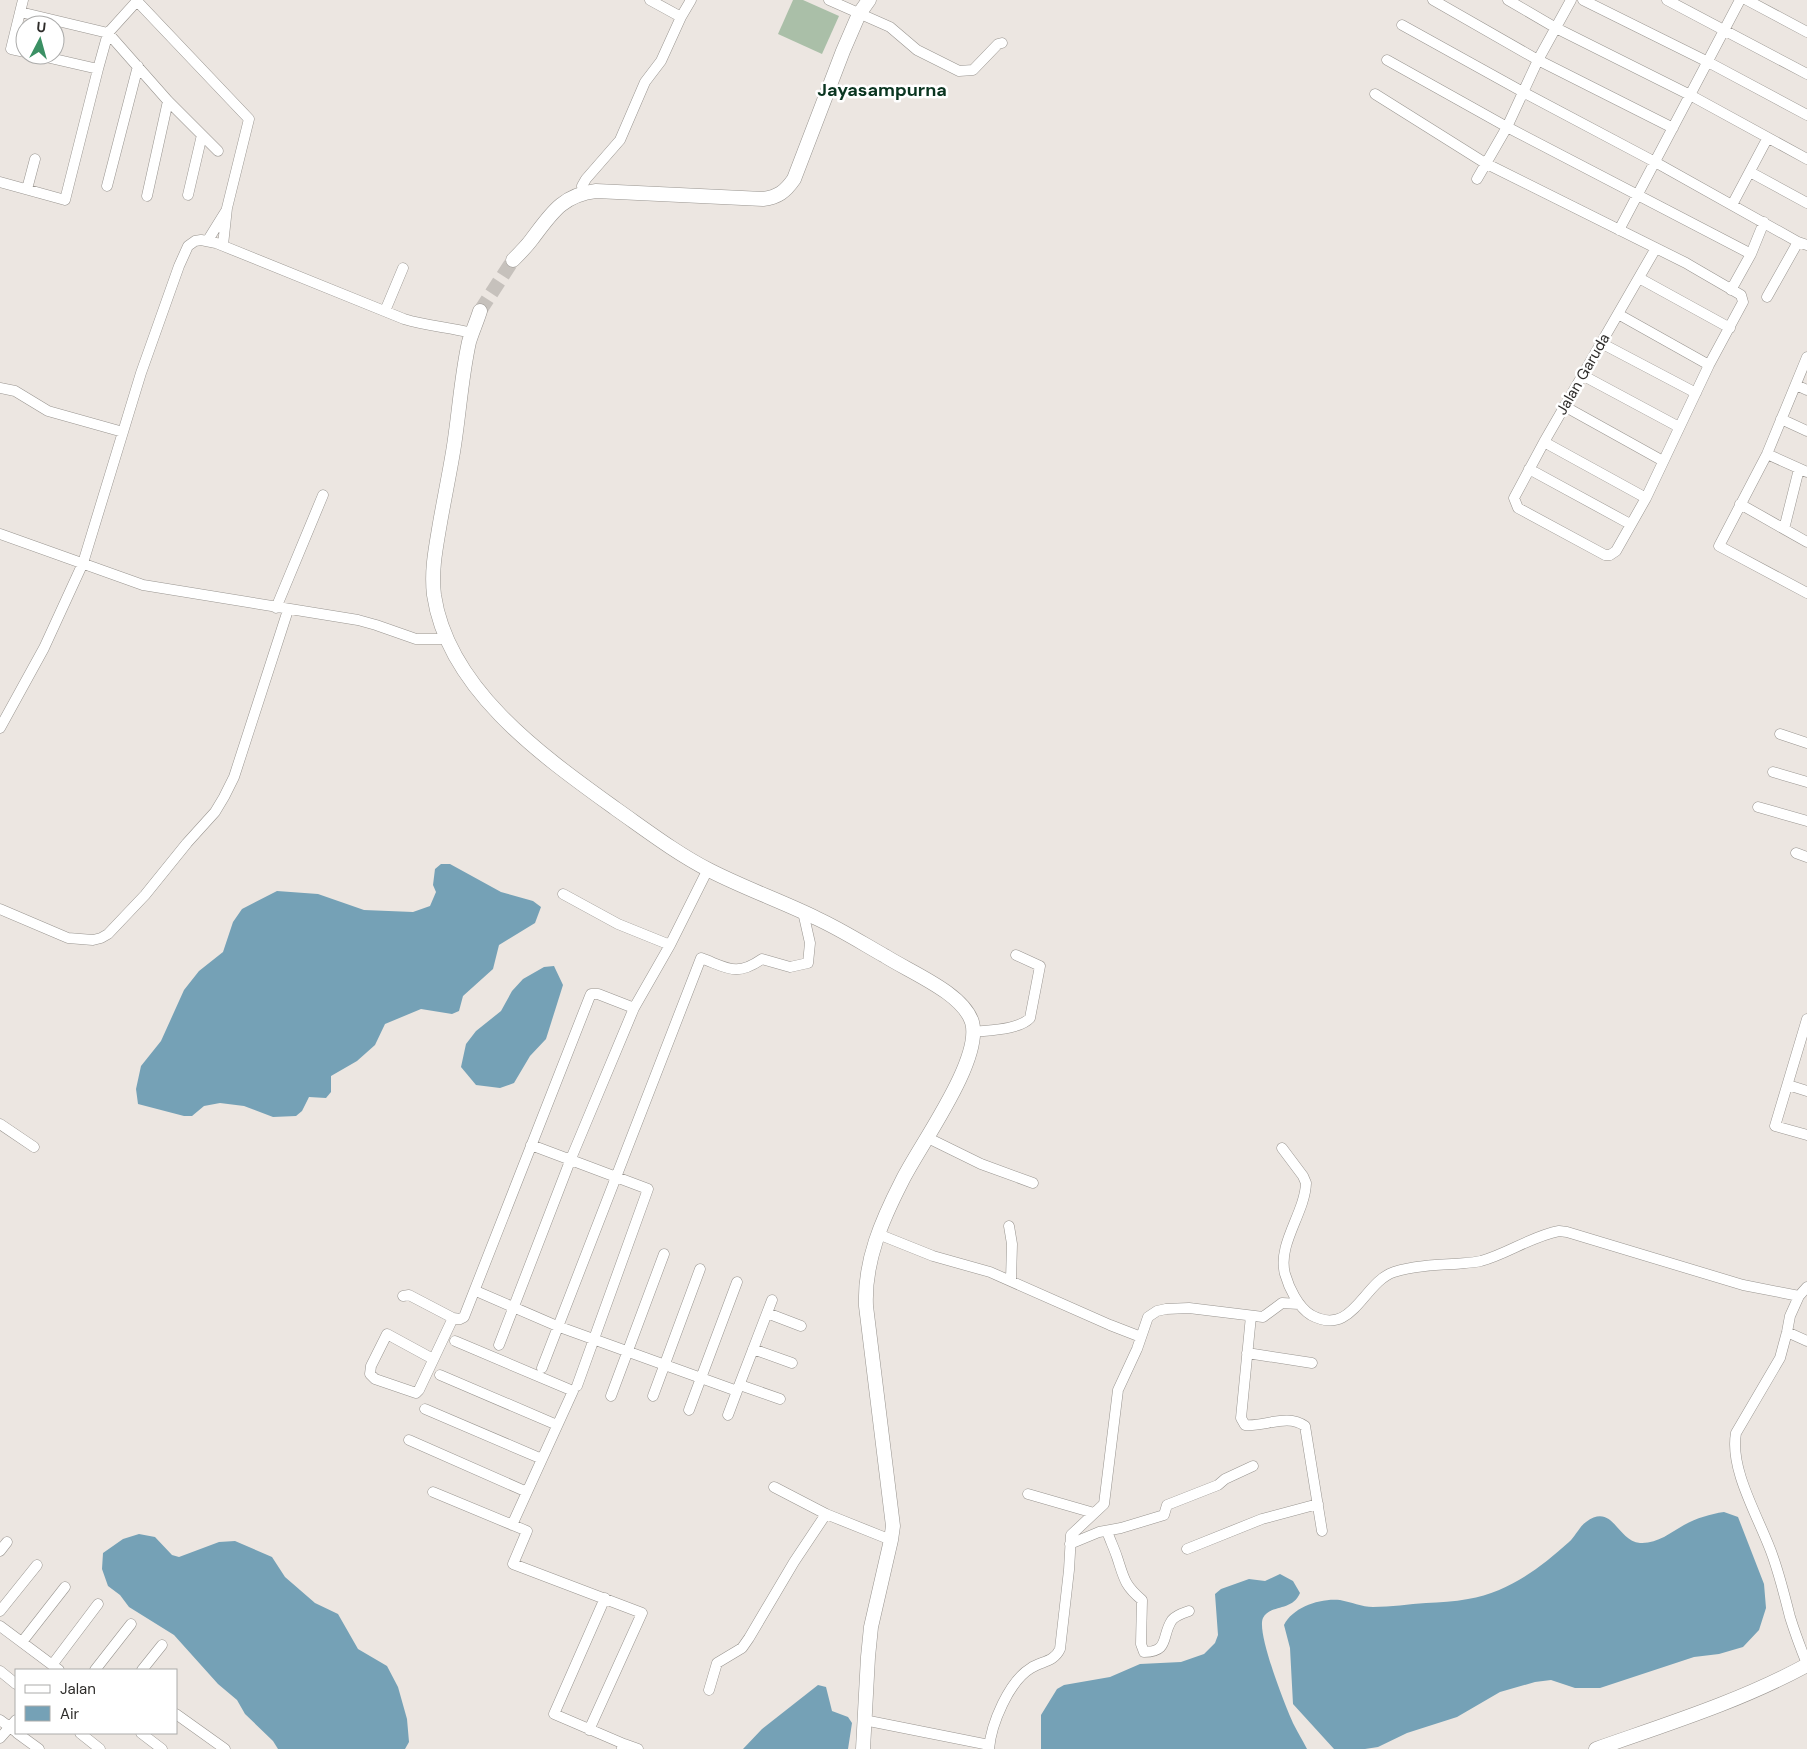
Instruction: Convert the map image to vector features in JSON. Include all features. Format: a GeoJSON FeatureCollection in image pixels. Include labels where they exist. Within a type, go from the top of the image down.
{"type":"FeatureCollection","features":[{"type":"Feature","properties":{"kind":"street"},"geometry":{"type":"LineString","coordinates":[[19,15],[23,0]]}},
{"type":"Feature","properties":{"kind":"street"},"geometry":{"type":"LineString","coordinates":[[650,0],[681,17]]}},
{"type":"Feature","properties":{"kind":"street"},"geometry":{"type":"LineString","coordinates":[[583,192],[582,186],[586,179],[620,140],[645,82],[661,61],[691,0]]}},
{"type":"Feature","properties":{"kind":"street"},"geometry":{"type":"LineString","coordinates":[[829,0],[890,28],[917,50],[960,71],[973,70],[998,44],[1002,44]]}},
{"type":"Feature","properties":{"kind":"street"},"geometry":{"type":"LineString","coordinates":[[513,260],[531,240],[552,211],[583,192],[596,191],[763,199],[774,198],[782,194],[794,179],[800,167],[843,51],[860,14],[869,0]]}},
{"type":"Feature","properties":{"kind":"street"},"geometry":{"type":"LineString","coordinates":[[1432,0],[1538,60],[1672,128]]}},
{"type":"Feature","properties":{"kind":"street"},"geometry":{"type":"LineString","coordinates":[[1508,0],[1556,28],[1690,95],[1767,139],[1807,159]]}},
{"type":"Feature","properties":{"kind":"street"},"geometry":{"type":"LineString","coordinates":[[1477,178],[1507,127],[1538,60],[1571,0]]}},
{"type":"Feature","properties":{"kind":"street"},"geometry":{"type":"LineString","coordinates":[[1584,0],[1708,62],[1807,115]]}},
{"type":"Feature","properties":{"kind":"street"},"geometry":{"type":"LineString","coordinates":[[1667,0],[1807,74]]}},
{"type":"Feature","properties":{"kind":"street"},"geometry":{"type":"LineString","coordinates":[[1619,230],[1740,0]]}},
{"type":"Feature","properties":{"kind":"street"},"geometry":{"type":"LineString","coordinates":[[1747,0],[1807,32]]}},
{"type":"Feature","properties":{"kind":"street"},"geometry":{"type":"LineString","coordinates":[[0,182],[65,200],[108,33],[137,1],[249,119],[227,208],[223,245]]}},
{"type":"Feature","properties":{"kind":"street"},"geometry":{"type":"LineString","coordinates":[[20,12],[108,33],[168,101],[218,151]]}},
{"type":"Feature","properties":{"kind":"street"},"geometry":{"type":"LineString","coordinates":[[1402,25],[1802,243],[1767,297]]}},
{"type":"Feature","properties":{"kind":"street"},"geometry":{"type":"LineString","coordinates":[[15,33],[11,49],[15,50]]}},
{"type":"Feature","properties":{"kind":"street"},"geometry":{"type":"LineString","coordinates":[[1387,60],[1507,127],[1751,254]]}},
{"type":"Feature","properties":{"kind":"street"},"geometry":{"type":"LineString","coordinates":[[65,61],[98,69]]}},
{"type":"Feature","properties":{"kind":"street"},"geometry":{"type":"LineString","coordinates":[[107,186],[138,66]]}},
{"type":"Feature","properties":{"kind":"street"},"geometry":{"type":"LineString","coordinates":[[1375,94],[1485,163],[1691,266],[1741,295],[1743,302],[1709,365],[1646,498],[1630,524],[1529,468]]}},
{"type":"Feature","properties":{"kind":"street"},"geometry":{"type":"LineString","coordinates":[[148,196],[168,101]]}},
{"type":"Feature","properties":{"kind":"street"},"geometry":{"type":"LineString","coordinates":[[188,195],[202,135]]}},
{"type":"Feature","properties":{"kind":"street"},"geometry":{"type":"LineString","coordinates":[[1732,205],[1767,139]]}},
{"type":"Feature","properties":{"kind":"street"},"geometry":{"type":"LineString","coordinates":[[27,189],[35,159]]}},
{"type":"Feature","properties":{"kind":"street"},"geometry":{"type":"LineString","coordinates":[[1750,172],[1807,203]]}},
{"type":"Feature","properties":{"kind":"street"},"geometry":{"type":"LineString","coordinates":[[208,240],[227,208]]}},
{"type":"Feature","properties":{"kind":"street"},"geometry":{"type":"LineString","coordinates":[[1731,290],[1751,254],[1764,222]]}},
{"type":"Feature","properties":{"kind":"street"},"geometry":{"type":"LineString","coordinates":[[0,728],[44,648],[82,563],[155,330],[188,246],[201,240],[208,240],[404,319],[426,326],[452,328],[472,333]]}},
{"type":"Feature","properties":{"kind":"street","name":"Jalan Garuda"},"geometry":{"type":"LineString","coordinates":[[1630,524],[1616,550],[1610,555],[1605,555],[1518,508],[1514,498],[1564,406],[1656,248]]}},
{"type":"Feature","properties":{"kind":"street"},"geometry":{"type":"LineString","coordinates":[[385,311],[403,268]]}},
{"type":"Feature","properties":{"kind":"street"},"geometry":{"type":"LineString","coordinates":[[1639,278],[1730,328]]}},
{"type":"Feature","properties":{"kind":"street"},"geometry":{"type":"LineString","coordinates":[[480,311],[472,333],[462,384],[454,448],[433,568],[438,613],[447,639],[478,689],[519,734],[542,754],[654,836],[708,869],[850,935],[954,997],[967,1011],[971,1020],[973,1032],[970,1052],[962,1072],[895,1195],[878,1234],[866,1275],[865,1289],[893,1526],[872,1628],[868,1657],[863,1749]]}},
{"type":"Feature","properties":{"kind":"street"},"geometry":{"type":"LineString","coordinates":[[1618,314],[1709,365]]}},
{"type":"Feature","properties":{"kind":"street"},"geometry":{"type":"LineString","coordinates":[[1601,343],[1696,393]]}},
{"type":"Feature","properties":{"kind":"street"},"geometry":{"type":"LineString","coordinates":[[1807,358],[1767,454],[1720,546],[1807,593]]}},
{"type":"Feature","properties":{"kind":"street"},"geometry":{"type":"LineString","coordinates":[[1582,375],[1680,427]]}},
{"type":"Feature","properties":{"kind":"street"},"geometry":{"type":"LineString","coordinates":[[1796,385],[1807,390]]}},
{"type":"Feature","properties":{"kind":"street"},"geometry":{"type":"LineString","coordinates":[[0,388],[15,391],[48,411],[123,432]]}},
{"type":"Feature","properties":{"kind":"street"},"geometry":{"type":"LineString","coordinates":[[1564,406],[1663,461]]}},
{"type":"Feature","properties":{"kind":"street"},"geometry":{"type":"LineString","coordinates":[[1781,419],[1807,431]]}},
{"type":"Feature","properties":{"kind":"street"},"geometry":{"type":"LineString","coordinates":[[1544,442],[1646,498]]}},
{"type":"Feature","properties":{"kind":"street"},"geometry":{"type":"LineString","coordinates":[[1767,454],[1803,471],[1784,529]]}},
{"type":"Feature","properties":{"kind":"street"},"geometry":{"type":"LineString","coordinates":[[276,608],[323,495]]}},
{"type":"Feature","properties":{"kind":"street"},"geometry":{"type":"LineString","coordinates":[[1740,504],[1807,542]]}},
{"type":"Feature","properties":{"kind":"street"},"geometry":{"type":"LineString","coordinates":[[0,534],[143,585],[368,622],[416,639],[447,639]]}},
{"type":"Feature","properties":{"kind":"street"},"geometry":{"type":"LineString","coordinates":[[0,909],[68,938],[80,940],[101,938],[115,927],[215,812],[224,797],[234,777],[288,610]]}},
{"type":"Feature","properties":{"kind":"street"},"geometry":{"type":"LineString","coordinates":[[1780,734],[1807,743]]}},
{"type":"Feature","properties":{"kind":"street"},"geometry":{"type":"LineString","coordinates":[[1773,772],[1807,782]]}},
{"type":"Feature","properties":{"kind":"street"},"geometry":{"type":"LineString","coordinates":[[1758,807],[1807,821]]}},
{"type":"Feature","properties":{"kind":"street"},"geometry":{"type":"LineString","coordinates":[[1796,854],[1807,857]]}},
{"type":"Feature","properties":{"kind":"street"},"geometry":{"type":"LineString","coordinates":[[499,1345],[570,1160],[634,1008],[670,945],[708,869]]}},
{"type":"Feature","properties":{"kind":"street"},"geometry":{"type":"LineString","coordinates":[[563,894],[618,924],[670,945]]}},
{"type":"Feature","properties":{"kind":"street"},"geometry":{"type":"LineString","coordinates":[[542,1368],[701,958],[734,971],[750,968],[762,959],[790,967],[808,963],[810,943],[803,912]]}},
{"type":"Feature","properties":{"kind":"street"},"geometry":{"type":"LineString","coordinates":[[973,1032],[1018,1026],[1030,1018],[1040,966],[1016,955]]}},
{"type":"Feature","properties":{"kind":"street"},"geometry":{"type":"LineString","coordinates":[[403,1296],[409,1295],[454,1318],[460,1319],[464,1317],[476,1291],[590,996],[598,994],[634,1008]]}},
{"type":"Feature","properties":{"kind":"street"},"geometry":{"type":"LineString","coordinates":[[1807,1019],[1802,1052],[1788,1085],[1775,1126],[1807,1135]]}},
{"type":"Feature","properties":{"kind":"street"},"geometry":{"type":"LineString","coordinates":[[1788,1085],[1807,1091]]}},
{"type":"Feature","properties":{"kind":"street"},"geometry":{"type":"LineString","coordinates":[[0,1124],[34,1147]]}},
{"type":"Feature","properties":{"kind":"street"},"geometry":{"type":"LineString","coordinates":[[926,1137],[982,1164],[1032,1183]]}},
{"type":"Feature","properties":{"kind":"street"},"geometry":{"type":"LineString","coordinates":[[531,1145],[648,1188],[576,1386]]}},
{"type":"Feature","properties":{"kind":"street"},"geometry":{"type":"LineString","coordinates":[[1282,1148],[1306,1182],[1298,1216],[1284,1257],[1285,1273],[1299,1304],[1316,1317],[1327,1320],[1338,1319],[1349,1314],[1383,1278],[1396,1271],[1432,1265],[1478,1262],[1559,1231],[1624,1248],[1743,1285],[1799,1296]]}},
{"type":"Feature","properties":{"kind":"street"},"geometry":{"type":"LineString","coordinates":[[1008,1226],[1012,1244],[1011,1280]]}},
{"type":"Feature","properties":{"kind":"street"},"geometry":{"type":"LineString","coordinates":[[878,1234],[933,1256],[973,1266],[1011,1280],[1140,1337]]}},
{"type":"Feature","properties":{"kind":"street"},"geometry":{"type":"LineString","coordinates":[[611,1396],[664,1254]]}},
{"type":"Feature","properties":{"kind":"street"},"geometry":{"type":"LineString","coordinates":[[652,1396],[700,1269]]}},
{"type":"Feature","properties":{"kind":"street"},"geometry":{"type":"LineString","coordinates":[[689,1410],[737,1282]]}},
{"type":"Feature","properties":{"kind":"street"},"geometry":{"type":"LineString","coordinates":[[1596,1749],[1684,1718],[1769,1684],[1807,1664],[1773,1556],[1737,1467],[1734,1445],[1736,1433],[1780,1358],[1790,1316],[1799,1296],[1807,1287]]}},
{"type":"Feature","properties":{"kind":"street"},"geometry":{"type":"LineString","coordinates":[[476,1291],[557,1326],[701,1378],[780,1399]]}},
{"type":"Feature","properties":{"kind":"street"},"geometry":{"type":"LineString","coordinates":[[728,1415],[772,1300]]}},
{"type":"Feature","properties":{"kind":"street"},"geometry":{"type":"LineString","coordinates":[[864,1720],[989,1747],[999,1710],[1022,1674],[1032,1667],[1054,1658],[1060,1650],[1071,1535],[1104,1504],[1118,1390],[1137,1349],[1148,1317],[1157,1311],[1188,1308],[1263,1317],[1282,1303],[1299,1304]]}},
{"type":"Feature","properties":{"kind":"street"},"geometry":{"type":"LineString","coordinates":[[767,1313],[800,1326]]}},
{"type":"Feature","properties":{"kind":"street"},"geometry":{"type":"LineString","coordinates":[[1251,1316],[1241,1414],[1242,1422],[1245,1425],[1250,1425],[1283,1420],[1301,1423],[1305,1426],[1322,1531]]}},
{"type":"Feature","properties":{"kind":"street"},"geometry":{"type":"LineString","coordinates":[[432,1359],[387,1334],[371,1366],[370,1374],[376,1379],[416,1393],[454,1318]]}},
{"type":"Feature","properties":{"kind":"street"},"geometry":{"type":"LineString","coordinates":[[1787,1332],[1807,1341]]}},
{"type":"Feature","properties":{"kind":"street"},"geometry":{"type":"LineString","coordinates":[[455,1341],[573,1391],[512,1525]]}},
{"type":"Feature","properties":{"kind":"street"},"geometry":{"type":"LineString","coordinates":[[753,1349],[792,1363]]}},
{"type":"Feature","properties":{"kind":"street"},"geometry":{"type":"LineString","coordinates":[[1247,1352],[1312,1363]]}},
{"type":"Feature","properties":{"kind":"street"},"geometry":{"type":"LineString","coordinates":[[440,1375],[558,1424]]}},
{"type":"Feature","properties":{"kind":"street"},"geometry":{"type":"LineString","coordinates":[[425,1409],[542,1459]]}},
{"type":"Feature","properties":{"kind":"street"},"geometry":{"type":"LineString","coordinates":[[409,1440],[527,1492]]}},
{"type":"Feature","properties":{"kind":"street"},"geometry":{"type":"LineString","coordinates":[[1070,1544],[1099,1532],[1164,1515],[1167,1505],[1218,1485],[1225,1479],[1253,1466]]}},
{"type":"Feature","properties":{"kind":"street"},"geometry":{"type":"LineString","coordinates":[[774,1487],[826,1514],[891,1540]]}},
{"type":"Feature","properties":{"kind":"street"},"geometry":{"type":"LineString","coordinates":[[433,1492],[527,1531],[512,1564],[642,1613],[589,1730]]}},
{"type":"Feature","properties":{"kind":"street"},"geometry":{"type":"LineString","coordinates":[[1028,1494],[1094,1513]]}},
{"type":"Feature","properties":{"kind":"street"},"geometry":{"type":"LineString","coordinates":[[1187,1549],[1262,1519],[1318,1504]]}},
{"type":"Feature","properties":{"kind":"street"},"geometry":{"type":"LineString","coordinates":[[709,1690],[717,1663],[742,1648],[794,1562],[826,1514]]}},
{"type":"Feature","properties":{"kind":"street"},"geometry":{"type":"LineString","coordinates":[[1107,1531],[1127,1585],[1142,1600],[1141,1644],[1144,1652],[1154,1652],[1163,1646],[1172,1620],[1180,1614],[1189,1611]]}},
{"type":"Feature","properties":{"kind":"street"},"geometry":{"type":"LineString","coordinates":[[0,1551],[7,1542]]}},
{"type":"Feature","properties":{"kind":"street"},"geometry":{"type":"LineString","coordinates":[[0,1611],[37,1565]]}},
{"type":"Feature","properties":{"kind":"street"},"geometry":{"type":"LineString","coordinates":[[22,1642],[65,1587]]}},
{"type":"Feature","properties":{"kind":"street"},"geometry":{"type":"LineString","coordinates":[[605,1598],[554,1714],[623,1747],[638,1749]]}},
{"type":"Feature","properties":{"kind":"street"},"geometry":{"type":"LineString","coordinates":[[0,1626],[55,1668],[98,1604]]}},
{"type":"Feature","properties":{"kind":"street"},"geometry":{"type":"LineString","coordinates":[[96,1669],[131,1624]]}},
{"type":"Feature","properties":{"kind":"street"},"geometry":{"type":"LineString","coordinates":[[143,1669],[162,1645]]}},
{"type":"Feature","properties":{"kind":"street"},"geometry":{"type":"LineString","coordinates":[[0,1672],[15,1683]]}},
{"type":"Feature","properties":{"kind":"street"},"geometry":{"type":"LineString","coordinates":[[178,1715],[225,1749]]}},
{"type":"Feature","properties":{"kind":"street"},"geometry":{"type":"LineString","coordinates":[[0,1720],[15,1728],[0,1738]]}},
{"type":"Feature","properties":{"kind":"street"},"geometry":{"type":"LineString","coordinates":[[22,1734],[39,1749]]}},
{"type":"Feature","properties":{"kind":"street"},"geometry":{"type":"LineString","coordinates":[[81,1734],[100,1749]]}},
{"type":"Feature","properties":{"kind":"street"},"geometry":{"type":"LineString","coordinates":[[144,1734],[162,1749]]}},
{"type":"Feature","properties":{"kind":"green space"},"geometry":{"type":"Polygon","coordinates":[[[793,0],[803,0],[839,16],[822,54],[778,34],[793,0]]]}},
{"type":"Feature","properties":{"kind":"water"},"geometry":{"type":"Polygon","coordinates":[[[441,864],[450,864],[501,892],[533,901],[541,907],[535,923],[499,945],[493,969],[463,996],[459,1011],[452,1014],[421,1009],[385,1024],[375,1045],[357,1061],[331,1076],[331,1092],[326,1098],[309,1097],[302,1111],[296,1116],[273,1117],[244,1106],[220,1103],[204,1106],[192,1116],[184,1116],[138,1104],[136,1089],[141,1066],[161,1041],[184,990],[199,971],[223,952],[233,922],[242,909],[277,891],[318,894],[364,910],[413,912],[430,906],[436,892],[433,885],[435,869],[441,864]]]}},
{"type":"Feature","properties":{"kind":"water"},"geometry":{"type":"Polygon","coordinates":[[[554,966],[563,985],[546,1039],[530,1056],[514,1083],[500,1088],[476,1085],[461,1067],[466,1044],[476,1031],[501,1011],[512,991],[523,979],[544,967],[554,966]]]}},
{"type":"Feature","properties":{"kind":"water"},"geometry":{"type":"Polygon","coordinates":[[[1724,1512],[1738,1517],[1764,1584],[1766,1608],[1759,1630],[1743,1647],[1719,1654],[1694,1657],[1600,1688],[1575,1688],[1551,1680],[1535,1682],[1500,1692],[1457,1717],[1407,1733],[1378,1747],[1365,1749],[1334,1749],[1293,1704],[1290,1648],[1284,1625],[1294,1613],[1308,1605],[1316,1602],[1340,1600],[1365,1606],[1380,1607],[1452,1601],[1483,1596],[1510,1585],[1534,1570],[1558,1552],[1586,1522],[1595,1517],[1609,1519],[1632,1541],[1646,1543],[1663,1537],[1699,1518],[1724,1512]]]}},
{"type":"Feature","properties":{"kind":"water"},"geometry":{"type":"Polygon","coordinates":[[[139,1534],[155,1537],[172,1555],[179,1557],[219,1542],[235,1541],[272,1557],[285,1577],[315,1603],[338,1614],[358,1649],[387,1666],[398,1687],[407,1719],[409,1742],[405,1749],[278,1749],[273,1741],[245,1714],[237,1700],[218,1684],[174,1635],[129,1607],[120,1595],[108,1586],[102,1569],[103,1553],[123,1539],[139,1534]]]}},
{"type":"Feature","properties":{"kind":"water"},"geometry":{"type":"Polygon","coordinates":[[[1280,1574],[1293,1581],[1300,1593],[1292,1603],[1266,1614],[1263,1618],[1262,1626],[1268,1654],[1285,1703],[1307,1749],[1041,1749],[1041,1715],[1057,1689],[1064,1685],[1110,1677],[1140,1664],[1181,1662],[1204,1654],[1215,1643],[1218,1635],[1215,1594],[1221,1589],[1249,1579],[1265,1581],[1280,1574]]]}},
{"type":"Feature","properties":{"kind":"water"},"geometry":{"type":"Polygon","coordinates":[[[818,1685],[826,1687],[832,1711],[848,1717],[852,1723],[848,1749],[743,1749],[762,1729],[818,1685]]]}},
{"type":"Feature","properties":{"kind":"tunnel"},"geometry":{"type":"LineString","coordinates":[[480,311],[513,260]]}},
{"type":"Feature","properties":{"kind":"district","name":"Jayasampurna"},"geometry":{"type":"Point","coordinates":[882,90]}}]}
